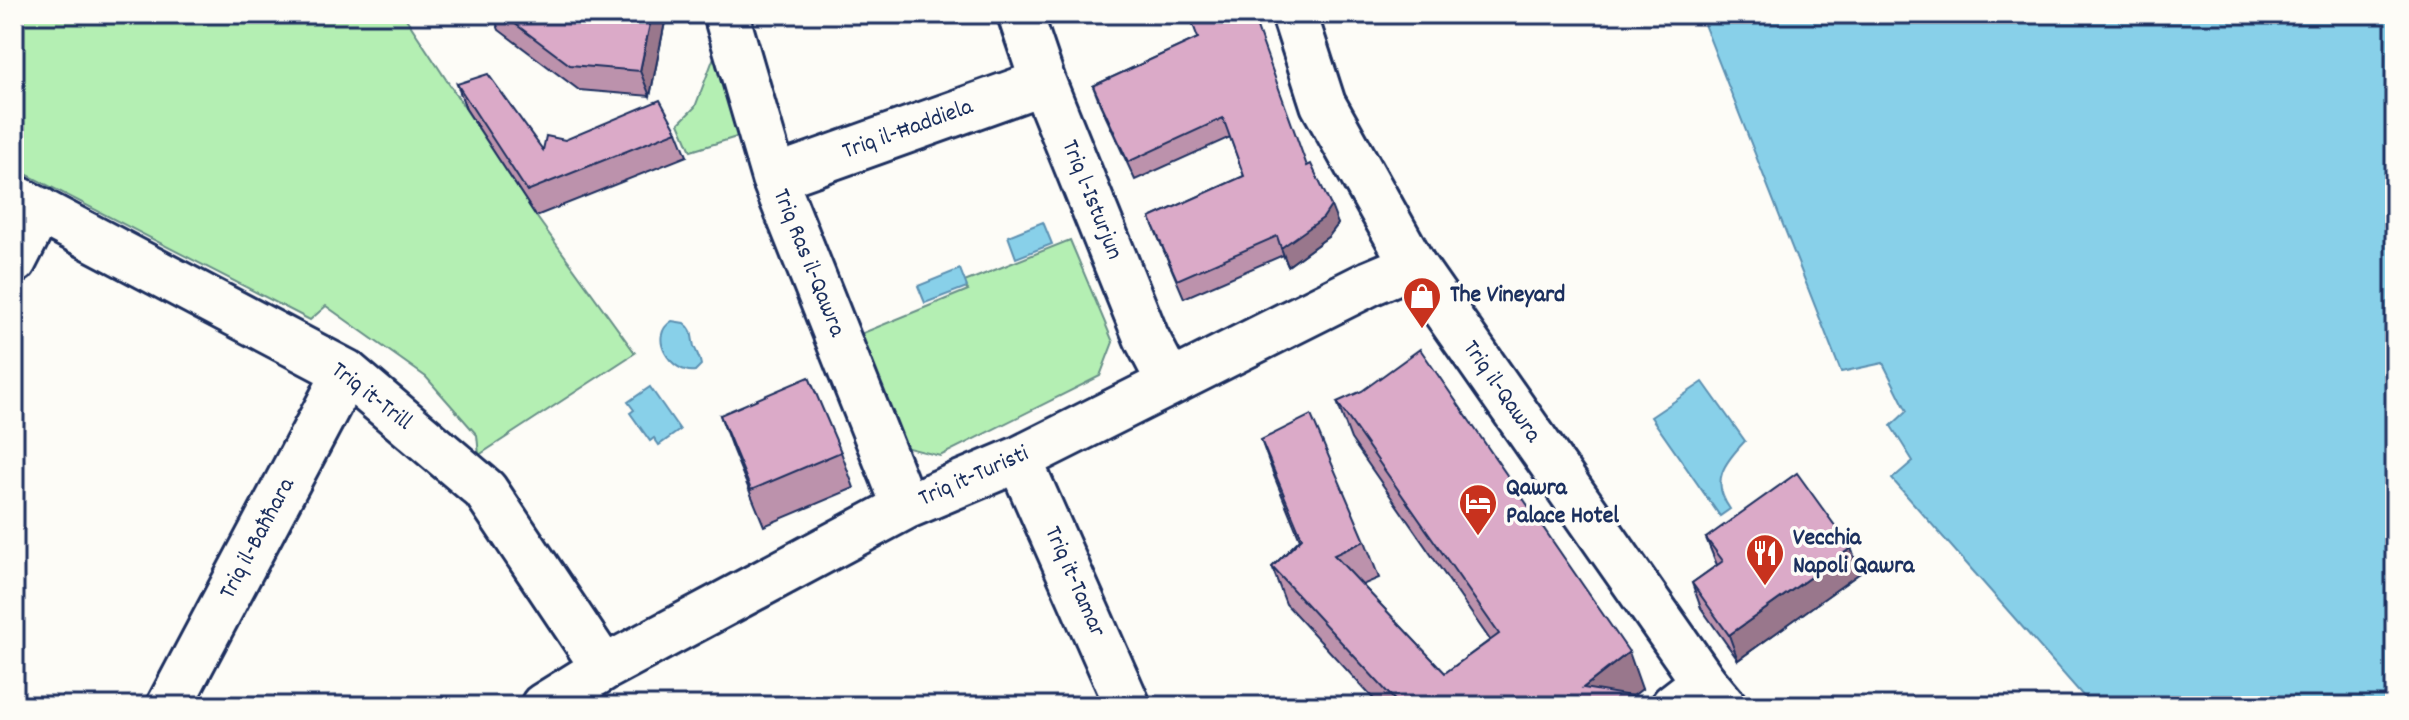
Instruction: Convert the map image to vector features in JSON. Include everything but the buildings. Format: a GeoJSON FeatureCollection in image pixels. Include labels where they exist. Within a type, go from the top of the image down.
{"type":"FeatureCollection","features":[{"type":"Feature","properties":{"kind":"street","name":"Triq Ras il-Qawra"},"geometry":{"type":"LineString","coordinates":[[726,14],[774,178],[905,507]]}},
{"type":"Feature","properties":{"kind":"street","name":"Triq l-Isturjun"},"geometry":{"type":"LineString","coordinates":[[1020,14],[1043,82],[1146,337],[1170,383]]}},
{"type":"Feature","properties":{"kind":"street","name":"Triq il-Qawra"},"geometry":{"type":"LineString","coordinates":[[1294,14],[1323,104],[1413,265],[1700,698]]}},
{"type":"Feature","properties":{"kind":"street","name":"Triq il-Ħaddiela"},"geometry":{"type":"LineString","coordinates":[[774,178],[1043,82]]}},
{"type":"Feature","properties":{"kind":"street"},"geometry":{"type":"LineString","coordinates":[[14,261],[27,204]]}},
{"type":"Feature","properties":{"kind":"street","name":"Triq it-Trill"},"geometry":{"type":"LineString","coordinates":[[27,204],[346,372],[485,490],[604,668]]}},
{"type":"Feature","properties":{"kind":"street","name":"Triq it-Turisti"},"geometry":{"type":"LineString","coordinates":[[543,706],[604,668],[905,507],[1019,459],[1370,283],[1413,265]]}},
{"type":"Feature","properties":{"kind":"street","name":"Triq il-Baħħara"},"geometry":{"type":"LineString","coordinates":[[169,706],[346,372]]}},
{"type":"Feature","properties":{"kind":"street","name":"Triq it-Tamar"},"geometry":{"type":"LineString","coordinates":[[1019,459],[1128,706]]}},
{"type":"Feature","properties":{"kind":"green space"},"geometry":{"type":"Polygon","coordinates":[[[14,14],[403,14],[536,216],[635,353],[479,455],[477,435],[426,377],[326,306],[310,320],[14,168],[14,14]]]}},
{"type":"Feature","properties":{"kind":"green space"},"geometry":{"type":"Polygon","coordinates":[[[717,49],[743,135],[691,151],[679,123],[695,107],[717,49]]]}},
{"type":"Feature","properties":{"kind":"green space"},"geometry":{"type":"Polygon","coordinates":[[[1070,240],[1113,342],[1100,376],[940,456],[904,447],[858,335],[968,290],[962,283],[1070,240]]]}},
{"type":"Feature","properties":{"kind":"water"},"geometry":{"type":"Polygon","coordinates":[[[1700,14],[2395,14],[2395,706],[2092,706],[1892,479],[1913,461],[1891,426],[1907,411],[1883,363],[1841,372],[1700,14]]]}},
{"type":"Feature","properties":{"kind":"water"},"geometry":{"type":"Polygon","coordinates":[[[1043,222],[1052,244],[1016,258],[1008,236],[1043,222]]]}},
{"type":"Feature","properties":{"kind":"water"},"geometry":{"type":"Polygon","coordinates":[[[960,269],[967,287],[925,303],[918,286],[960,269]]]}},
{"type":"Feature","properties":{"kind":"water"},"geometry":{"type":"Polygon","coordinates":[[[672,321],[684,323],[691,331],[701,365],[695,371],[678,367],[665,353],[662,336],[672,321]]]}},
{"type":"Feature","properties":{"kind":"water"},"geometry":{"type":"Polygon","coordinates":[[[1703,382],[1745,441],[1722,473],[1721,490],[1730,509],[1720,516],[1651,417],[1703,382]]]}},
{"type":"Feature","properties":{"kind":"water"},"geometry":{"type":"Polygon","coordinates":[[[650,387],[680,430],[659,445],[654,438],[650,441],[630,413],[634,410],[628,402],[650,387]]]}},
{"type":"Feature","properties":{"kind":"place","name":"The Vineyard"},"geometry":{"type":"Point","coordinates":[1422,330]}},
{"type":"Feature","properties":{"kind":"place","name":"Qawra Palace Hotel"},"geometry":{"type":"Point","coordinates":[1478,537]}},
{"type":"Feature","properties":{"kind":"place","name":"Vecchia Napoli Qawra"},"geometry":{"type":"Point","coordinates":[1765,587]}}]}
